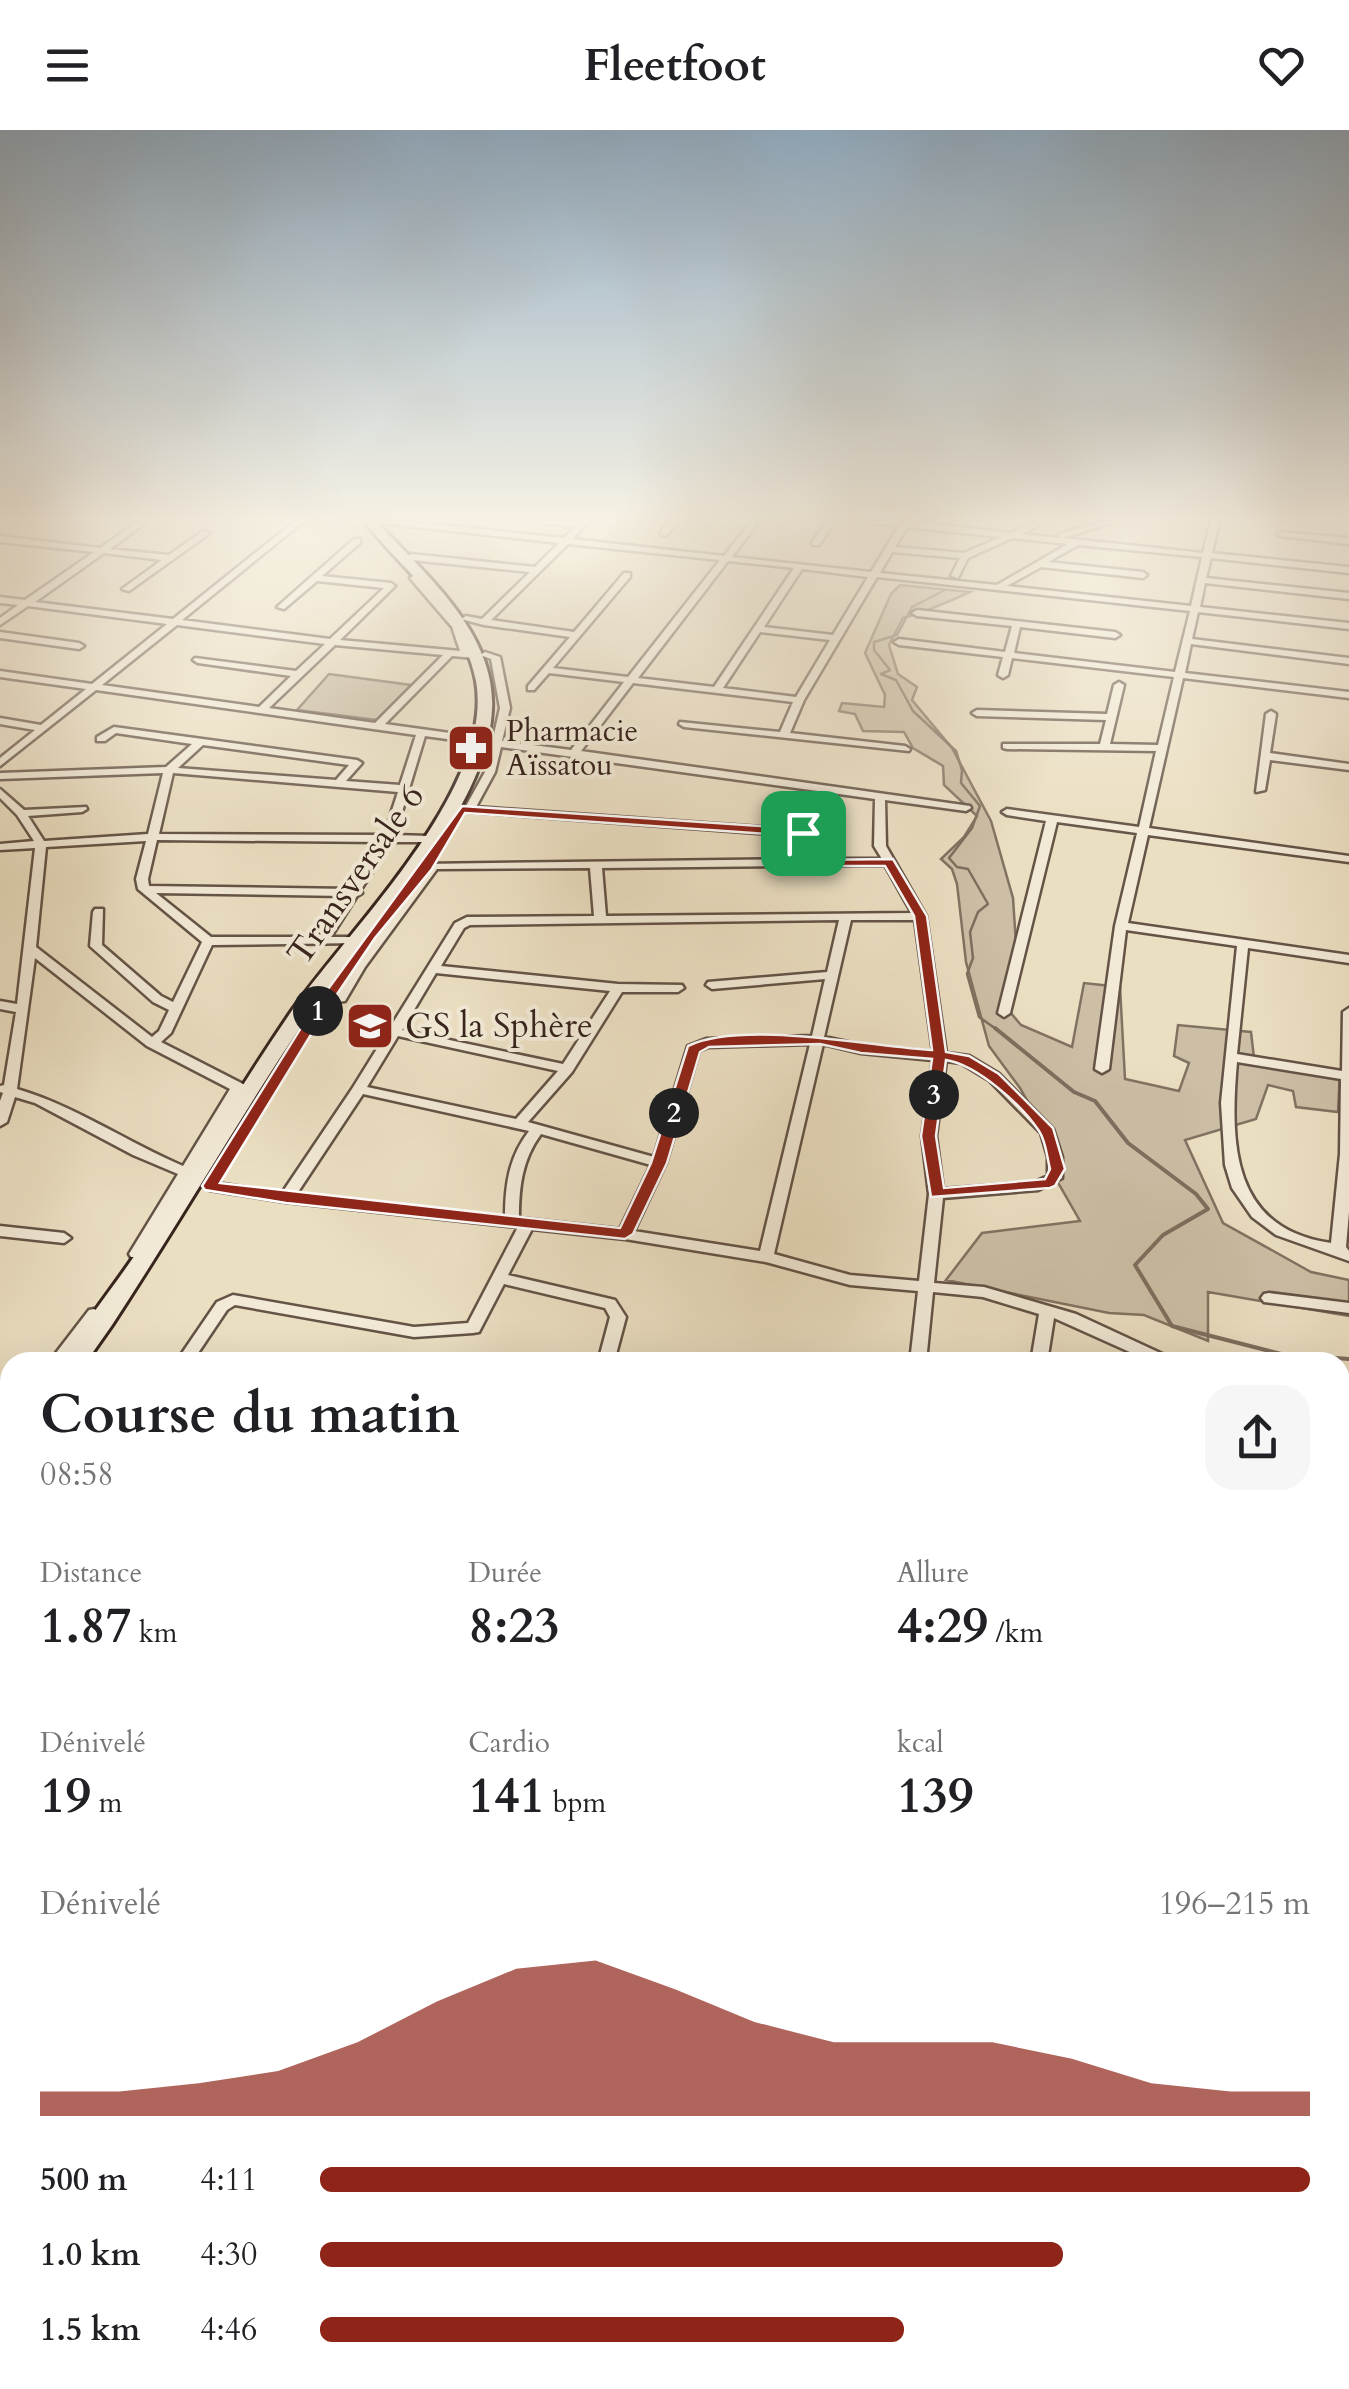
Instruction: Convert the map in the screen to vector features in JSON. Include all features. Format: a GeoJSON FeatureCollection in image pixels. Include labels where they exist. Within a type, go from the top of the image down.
{"type":"FeatureCollection","features":[{"type":"Feature","properties":{"kind":"main road","name":"Transversale 6"},"geometry":{"type":"LineString","coordinates":[[79,1352],[198,1178],[243,1091],[300,1013],[431,866],[466,809],[490,741],[500,695],[461,626]]}},
{"type":"Feature","properties":{"kind":"main road","name":"Transversale 6"},"geometry":{"type":"LineString","coordinates":[[79,1352],[326,1001],[430,839],[468,770],[490,741],[475,655],[475,626]]}},
{"type":"Feature","properties":{"kind":"street"},"geometry":{"type":"LineString","coordinates":[[0,764],[170,626]]}},
{"type":"Feature","properties":{"kind":"street"},"geometry":{"type":"LineString","coordinates":[[210,626],[475,655]]}},
{"type":"Feature","properties":{"kind":"street"},"geometry":{"type":"LineString","coordinates":[[260,711],[348,626]]}},
{"type":"Feature","properties":{"kind":"street"},"geometry":{"type":"LineString","coordinates":[[514,626],[576,635]]}},
{"type":"Feature","properties":{"kind":"street"},"geometry":{"type":"LineString","coordinates":[[531,688],[583,626]]}},
{"type":"Feature","properties":{"kind":"street"},"geometry":{"type":"LineString","coordinates":[[574,753],[673,626]]}},
{"type":"Feature","properties":{"kind":"street"},"geometry":{"type":"LineString","coordinates":[[784,735],[844,626]]}},
{"type":"Feature","properties":{"kind":"street"},"geometry":{"type":"LineString","coordinates":[[1002,675],[1016,626]]}},
{"type":"Feature","properties":{"kind":"street"},"geometry":{"type":"LineString","coordinates":[[1047,626],[1115,634]]}},
{"type":"Feature","properties":{"kind":"street"},"geometry":{"type":"LineString","coordinates":[[1102,1069],[1121,926],[1189,626]]}},
{"type":"Feature","properties":{"kind":"street"},"geometry":{"type":"LineString","coordinates":[[717,690],[758,628],[837,638]]}},
{"type":"Feature","properties":{"kind":"street"},"geometry":{"type":"LineString","coordinates":[[0,635],[79,646]]}},
{"type":"Feature","properties":{"kind":"street"},"geometry":{"type":"LineString","coordinates":[[899,642],[1349,696]]}},
{"type":"Feature","properties":{"kind":"street"},"geometry":{"type":"LineString","coordinates":[[1186,642],[1349,660]]}},
{"type":"Feature","properties":{"kind":"street"},"geometry":{"type":"LineString","coordinates":[[377,727],[449,654]]}},
{"type":"Feature","properties":{"kind":"street"},"geometry":{"type":"LineString","coordinates":[[198,660],[298,674]]}},
{"type":"Feature","properties":{"kind":"street"},"geometry":{"type":"LineString","coordinates":[[546,670],[800,700]]}},
{"type":"Feature","properties":{"kind":"street"},"geometry":{"type":"LineString","coordinates":[[0,674],[966,808]]}},
{"type":"Feature","properties":{"kind":"street"},"geometry":{"type":"LineString","coordinates":[[1104,748],[1119,685]]}},
{"type":"Feature","properties":{"kind":"street"},"geometry":{"type":"LineString","coordinates":[[977,713],[1112,716]]}},
{"type":"Feature","properties":{"kind":"street"},"geometry":{"type":"LineString","coordinates":[[1260,790],[1271,714]]}},
{"type":"Feature","properties":{"kind":"street"},"geometry":{"type":"LineString","coordinates":[[0,721],[44,728]]}},
{"type":"Feature","properties":{"kind":"street"},"geometry":{"type":"LineString","coordinates":[[684,724],[906,749]]}},
{"type":"Feature","properties":{"kind":"street"},"geometry":{"type":"LineString","coordinates":[[101,739],[114,730],[357,763],[338,784]]}},
{"type":"Feature","properties":{"kind":"street"},"geometry":{"type":"LineString","coordinates":[[323,938],[389,838],[421,734]]}},
{"type":"Feature","properties":{"kind":"street"},"geometry":{"type":"LineString","coordinates":[[200,742],[170,770],[142,880],[144,890],[208,941],[368,938]]}},
{"type":"Feature","properties":{"kind":"street"},"geometry":{"type":"LineString","coordinates":[[1006,746],[1161,748]]}},
{"type":"Feature","properties":{"kind":"street"},"geometry":{"type":"LineString","coordinates":[[1266,756],[1349,766]]}},
{"type":"Feature","properties":{"kind":"street"},"geometry":{"type":"LineString","coordinates":[[0,776],[170,770],[406,789]]}},
{"type":"Feature","properties":{"kind":"street"},"geometry":{"type":"LineString","coordinates":[[0,792],[21,813],[41,844],[23,1008],[0,1122]]}},
{"type":"Feature","properties":{"kind":"street"},"geometry":{"type":"LineString","coordinates":[[880,798],[880,846],[920,916],[940,1055],[928,1136],[936,1194],[919,1352]]}},
{"type":"Feature","properties":{"kind":"street"},"geometry":{"type":"LineString","coordinates":[[21,813],[82,809]]}},
{"type":"Feature","properties":{"kind":"street"},"geometry":{"type":"LineString","coordinates":[[466,809],[803,833],[804,864]]}},
{"type":"Feature","properties":{"kind":"street"},"geometry":{"type":"LineString","coordinates":[[1006,812],[1349,858]]}},
{"type":"Feature","properties":{"kind":"street"},"geometry":{"type":"LineString","coordinates":[[1004,1012],[1052,818]]}},
{"type":"Feature","properties":{"kind":"street"},"geometry":{"type":"LineString","coordinates":[[0,847],[154,837],[430,839]]}},
{"type":"Feature","properties":{"kind":"street"},"geometry":{"type":"LineString","coordinates":[[431,866],[889,862]]}},
{"type":"Feature","properties":{"kind":"street"},"geometry":{"type":"LineString","coordinates":[[596,866],[600,920]]}},
{"type":"Feature","properties":{"kind":"street"},"geometry":{"type":"LineString","coordinates":[[144,890],[356,892]]}},
{"type":"Feature","properties":{"kind":"street"},"geometry":{"type":"LineString","coordinates":[[99,912],[96,946],[157,999],[176,1009]]}},
{"type":"Feature","properties":{"kind":"street"},"geometry":{"type":"LineString","coordinates":[[286,1198],[459,926],[466,921],[920,916]]}},
{"type":"Feature","properties":{"kind":"street"},"geometry":{"type":"LineString","coordinates":[[766,1257],[846,918]]}},
{"type":"Feature","properties":{"kind":"street"},"geometry":{"type":"LineString","coordinates":[[1121,926],[1349,959]]}},
{"type":"Feature","properties":{"kind":"street"},"geometry":{"type":"LineString","coordinates":[[152,1043],[165,1034],[208,941]]}},
{"type":"Feature","properties":{"kind":"street"},"geometry":{"type":"LineString","coordinates":[[1242,944],[1228,1142],[1238,1187],[1255,1211],[1280,1232],[1312,1247],[1344,1253],[1349,1012]]}},
{"type":"Feature","properties":{"kind":"street"},"geometry":{"type":"LineString","coordinates":[[30,948],[152,1043],[243,1091]]}},
{"type":"Feature","properties":{"kind":"street"},"geometry":{"type":"LineString","coordinates":[[435,969],[618,988],[678,988]]}},
{"type":"Feature","properties":{"kind":"street"},"geometry":{"type":"LineString","coordinates":[[712,985],[832,975]]}},
{"type":"Feature","properties":{"kind":"street"},"geometry":{"type":"LineString","coordinates":[[519,1124],[567,1070],[618,988]]}},
{"type":"Feature","properties":{"kind":"street"},"geometry":{"type":"LineString","coordinates":[[0,1006],[23,1008]]}},
{"type":"Feature","properties":{"kind":"street"},"geometry":{"type":"LineString","coordinates":[[394,1032],[567,1070]]}},
{"type":"Feature","properties":{"kind":"street"},"geometry":{"type":"LineString","coordinates":[[625,1234],[659,1163],[694,1049],[706,1043],[820,1040],[861,1049],[964,1059],[994,1077],[1024,1103],[1048,1132],[1058,1169],[1050,1183],[1038,1186],[936,1194]]}},
{"type":"Feature","properties":{"kind":"street"},"geometry":{"type":"LineString","coordinates":[[1232,1057],[1347,1080]]}},
{"type":"Feature","properties":{"kind":"street"},"geometry":{"type":"LineString","coordinates":[[5,1090],[40,1100],[138,1152],[198,1178],[286,1198],[625,1234],[766,1257],[850,1280],[984,1292],[1047,1311],[1143,1352]]}},
{"type":"Feature","properties":{"kind":"street"},"geometry":{"type":"LineString","coordinates":[[358,1090],[519,1124],[659,1163]]}},
{"type":"Feature","properties":{"kind":"street"},"geometry":{"type":"LineString","coordinates":[[191,1352],[222,1306],[233,1300],[414,1332],[473,1328],[520,1222],[512,1182],[520,1150],[538,1129]]}},
{"type":"Feature","properties":{"kind":"street"},"geometry":{"type":"LineString","coordinates":[[0,1231],[64,1238]]}},
{"type":"Feature","properties":{"kind":"street"},"geometry":{"type":"LineString","coordinates":[[498,1278],[610,1304],[618,1316],[609,1352]]}},
{"type":"Feature","properties":{"kind":"street"},"geometry":{"type":"LineString","coordinates":[[1268,1298],[1349,1308]]}},
{"type":"Feature","properties":{"kind":"street"},"geometry":{"type":"LineString","coordinates":[[1041,1352],[1047,1311]]}},
{"type":"Feature","properties":{"kind":"shaded area"},"geometry":{"type":"Polygon","coordinates":[[[877,626],[899,626],[889,645],[898,674],[917,687],[912,700],[952,748],[991,821],[1013,898],[1016,944],[1010,1012],[1021,1025],[1072,1047],[1084,983],[1120,987],[1125,1079],[1179,1091],[1189,1063],[1174,1056],[1178,1025],[1251,1032],[1254,1058],[1340,1071],[1338,1112],[1296,1107],[1293,1091],[1268,1085],[1256,1119],[1185,1140],[1223,1223],[1311,1272],[1349,1280],[1349,1316],[1208,1292],[1208,1341],[1144,1315],[1109,1313],[946,1280],[982,1233],[1080,1221],[1056,1179],[1046,1134],[1020,1088],[989,1046],[966,962],[957,884],[952,869],[941,859],[964,837],[977,816],[944,785],[943,766],[913,748],[904,732],[863,731],[855,714],[839,711],[842,703],[884,707],[885,695],[865,653],[877,626]]]}},
{"type":"Feature","properties":{"kind":"shaded area"},"geometry":{"type":"Polygon","coordinates":[[[329,674],[411,685],[377,720],[297,710],[329,674]]]}},
{"type":"Feature","properties":{"kind":"waterway"},"geometry":{"type":"LineString","coordinates":[[902,626],[897,635],[874,642],[874,650],[890,670],[881,674],[896,680],[913,711],[956,751],[961,783],[980,806],[972,828],[949,858],[957,867],[968,869],[988,904],[978,912],[970,932],[973,958],[967,974],[979,1017],[997,1029]]}},
{"type":"Feature","properties":{"kind":"waterway"},"geometry":{"type":"LineString","coordinates":[[997,1029],[1074,1092],[1095,1101],[1128,1143],[1196,1194],[1208,1209],[1163,1235],[1135,1265],[1172,1326],[1273,1352]]}},
{"type":"Feature","properties":{"kind":"place","name":"Pharmacie Aïssatou"},"geometry":{"type":"Point","coordinates":[471,748]}},
{"type":"Feature","properties":{"kind":"place","name":"GS la Sphère"},"geometry":{"type":"Point","coordinates":[370,1026]}},
{"type":"Feature","properties":{"kind":"route"},"geometry":{"type":"LineString","coordinates":[[803,833],[462,809],[427,866],[370,936],[316,1015],[210,1186],[286,1198],[625,1234],[659,1163],[694,1049],[706,1043],[820,1040],[861,1049],[940,1055],[964,1059],[994,1077],[1024,1103],[1048,1132],[1058,1169],[1050,1183],[936,1194],[928,1136],[940,1055],[920,916],[889,862],[804,864],[803,833]]}}]}
